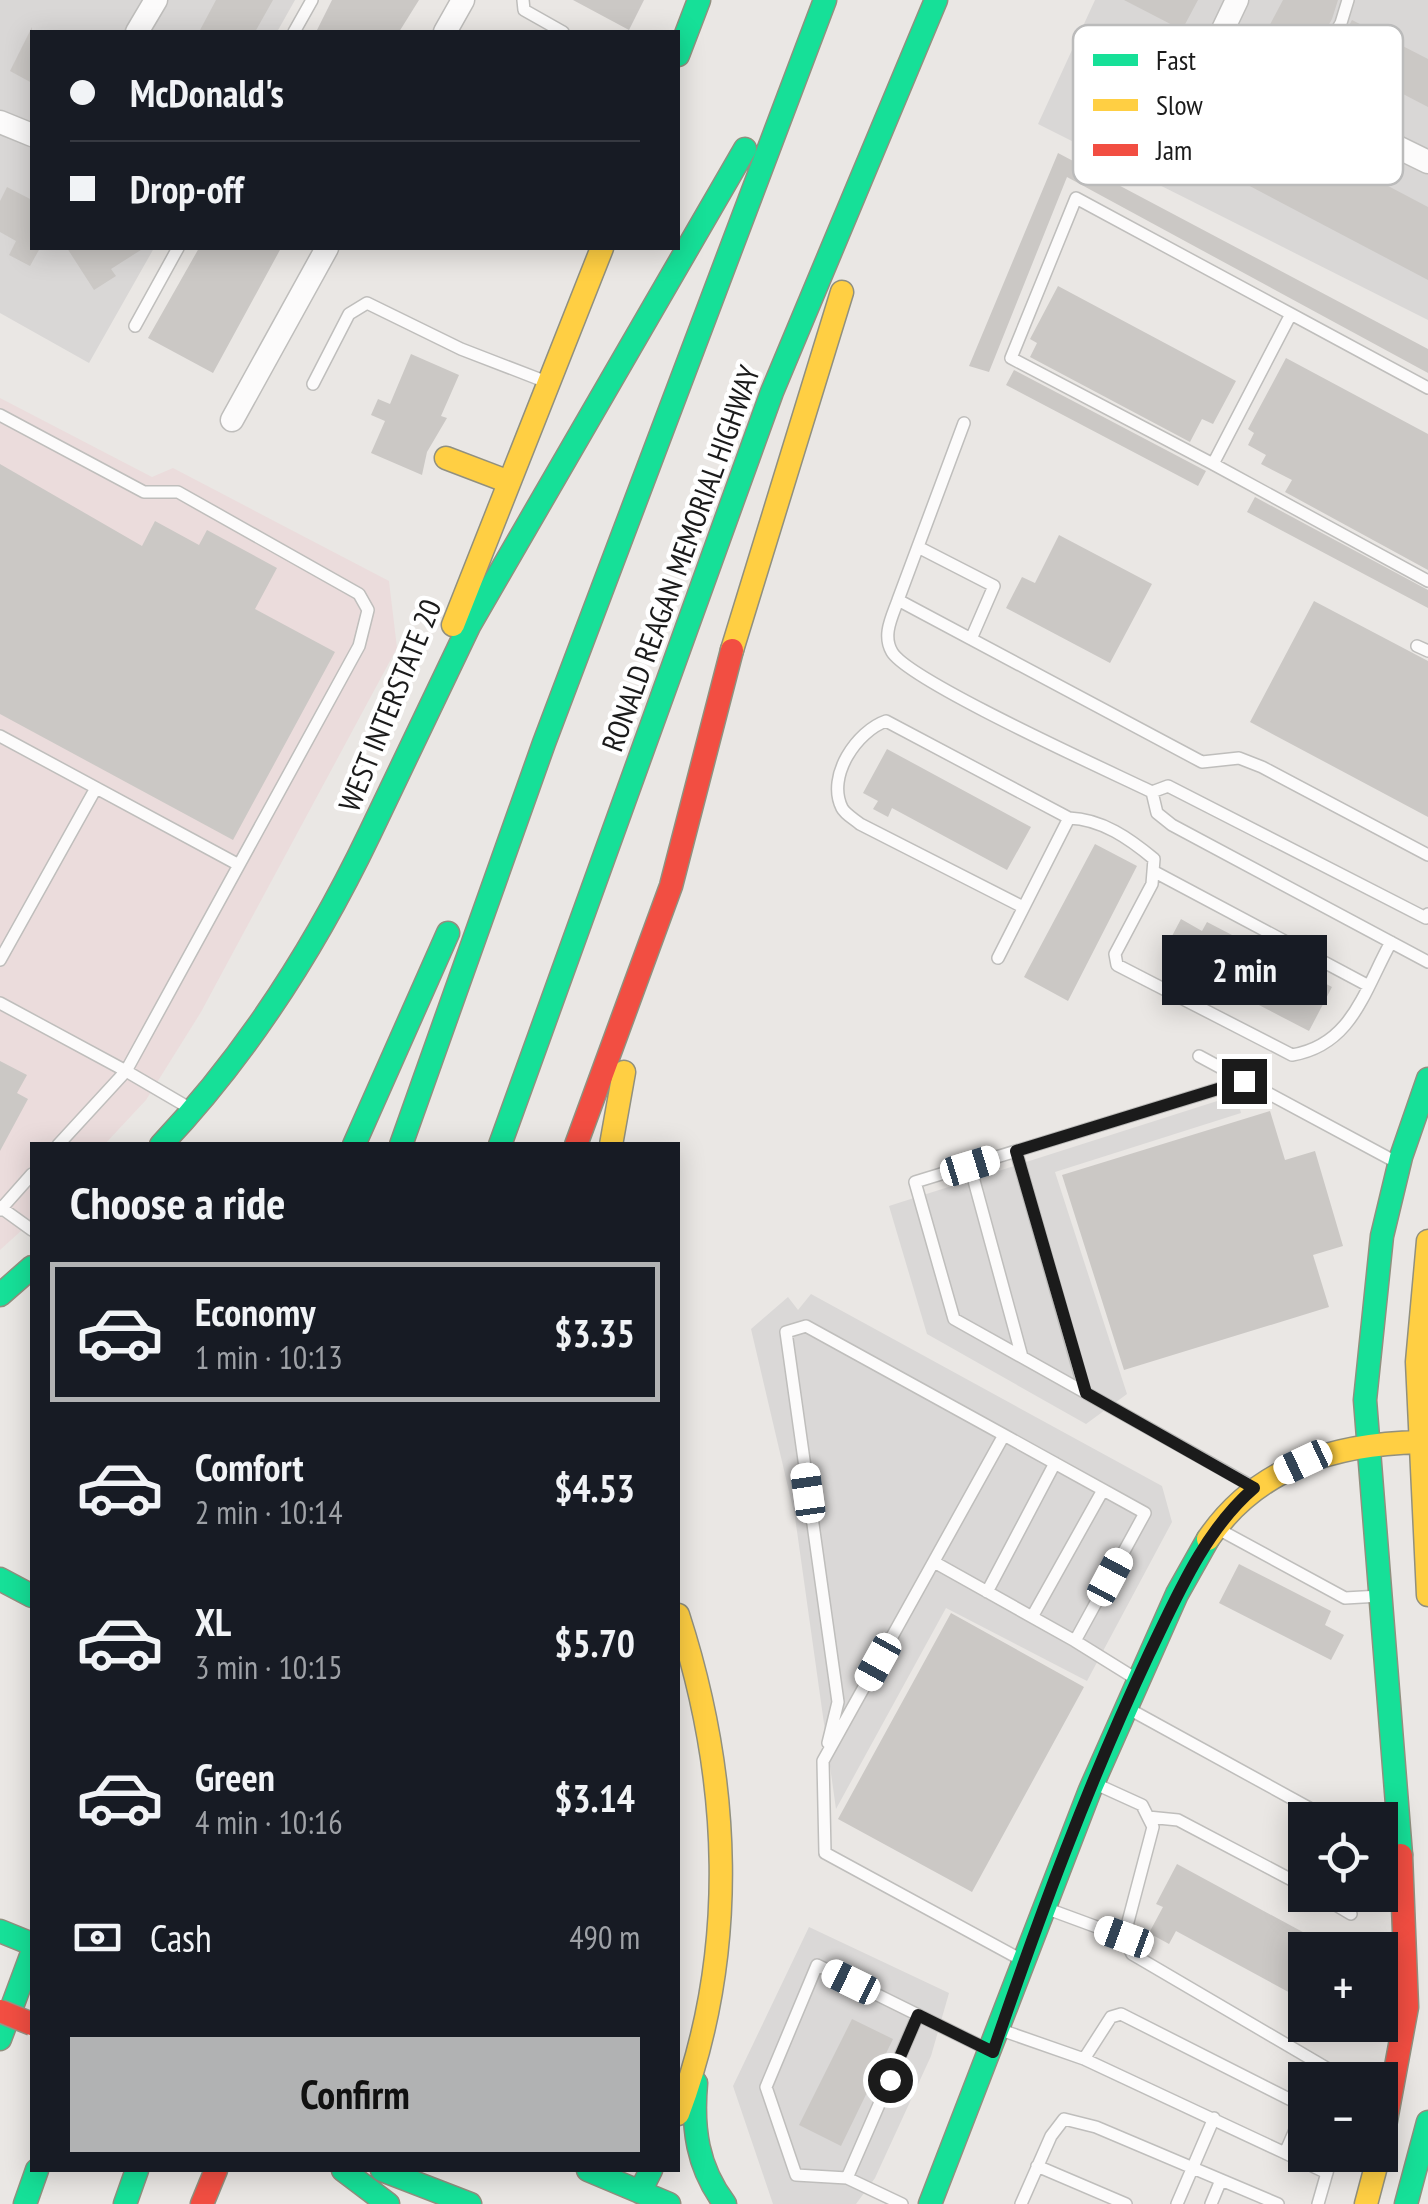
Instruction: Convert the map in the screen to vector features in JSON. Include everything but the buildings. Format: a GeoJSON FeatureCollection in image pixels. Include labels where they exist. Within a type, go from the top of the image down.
{"type":"FeatureCollection","features":[{"type":"Feature","properties":{"kind":"main road"},"geometry":{"type":"LineString","coordinates":[[680,50],[699,0]]}},
{"type":"Feature","properties":{"kind":"main road","name":"RONALD REAGAN MEMORIAL HIGHWAY"},"geometry":{"type":"LineString","coordinates":[[501,1142],[772,392],[936,0]]}},
{"type":"Feature","properties":{"kind":"main road"},"geometry":{"type":"LineString","coordinates":[[878,199],[958,0]]}},
{"type":"Feature","properties":{"kind":"main road"},"geometry":{"type":"LineString","coordinates":[[370,833],[469,626],[682,264],[823,4]]}},
{"type":"Feature","properties":{"kind":"main road","name":"RONALD REAGAN MEMORIAL HIGHWAY"},"geometry":{"type":"LineString","coordinates":[[402,1142],[563,693],[823,4]]}},
{"type":"Feature","properties":{"kind":"main road","name":"WEST INTERSTATE 20"},"geometry":{"type":"LineString","coordinates":[[164,1142],[232,1067],[334,912],[370,833],[601,250]]}},
{"type":"Feature","properties":{"kind":"main road"},"geometry":{"type":"LineString","coordinates":[[612,1142],[630,1044],[757,565],[821,350],[851,268]]}},
{"type":"Feature","properties":{"kind":"main road"},"geometry":{"type":"LineString","coordinates":[[446,458],[509,482]]}},
{"type":"Feature","properties":{"kind":"main road"},"geometry":{"type":"LineString","coordinates":[[515,746],[563,693]]}},
{"type":"Feature","properties":{"kind":"main road"},"geometry":{"type":"LineString","coordinates":[[577,1142],[671,886]]}},
{"type":"Feature","properties":{"kind":"main road"},"geometry":{"type":"LineString","coordinates":[[355,1142],[432,976],[460,901]]}},
{"type":"Feature","properties":{"kind":"main road"},"geometry":{"type":"LineString","coordinates":[[1397,2062],[1407,2006],[1403,1860],[1369,1442],[1367,1327],[1380,1241],[1428,1079]]}},
{"type":"Feature","properties":{"kind":"main road"},"geometry":{"type":"LineString","coordinates":[[1428,1240],[1417,1362],[1424,1441],[1428,1595]]}},
{"type":"Feature","properties":{"kind":"main road"},"geometry":{"type":"LineString","coordinates":[[0,1296],[30,1269]]}},
{"type":"Feature","properties":{"kind":"main road"},"geometry":{"type":"LineString","coordinates":[[930,2204],[997,2041],[1042,1907],[1124,1706],[1179,1593],[1217,1528],[1254,1488],[1323,1452],[1369,1442],[1424,1441]]}},
{"type":"Feature","properties":{"kind":"main road"},"geometry":{"type":"LineString","coordinates":[[0,1579],[30,1595]]}},
{"type":"Feature","properties":{"kind":"main road"},"geometry":{"type":"LineString","coordinates":[[680,1622],[709,1723],[721,1796],[724,1858],[714,1978],[692,2117],[701,2166],[725,2204]]}},
{"type":"Feature","properties":{"kind":"main road"},"geometry":{"type":"LineString","coordinates":[[0,1931],[30,1943]]}},
{"type":"Feature","properties":{"kind":"main road"},"geometry":{"type":"LineString","coordinates":[[0,2039],[30,1957]]}},
{"type":"Feature","properties":{"kind":"main road"},"geometry":{"type":"LineString","coordinates":[[0,2010],[30,2023]]}},
{"type":"Feature","properties":{"kind":"main road"},"geometry":{"type":"LineString","coordinates":[[680,2108],[702,2036]]}},
{"type":"Feature","properties":{"kind":"main road"},"geometry":{"type":"LineString","coordinates":[[1406,2204],[1427,2131]]}},
{"type":"Feature","properties":{"kind":"main road"},"geometry":{"type":"LineString","coordinates":[[25,2204],[37,2172]]}},
{"type":"Feature","properties":{"kind":"main road"},"geometry":{"type":"LineString","coordinates":[[124,2204],[135,2172]]}},
{"type":"Feature","properties":{"kind":"main road"},"geometry":{"type":"LineString","coordinates":[[347,2172],[388,2204]]}},
{"type":"Feature","properties":{"kind":"main road"},"geometry":{"type":"LineString","coordinates":[[387,2172],[470,2204]]}},
{"type":"Feature","properties":{"kind":"main road"},"geometry":{"type":"LineString","coordinates":[[592,2172],[637,2198],[669,2204]]}},
{"type":"Feature","properties":{"kind":"main road"},"geometry":{"type":"LineString","coordinates":[[637,2198],[650,2172]]}},
{"type":"Feature","properties":{"kind":"main road"},"geometry":{"type":"LineString","coordinates":[[1366,2204],[1374,2172]]}},
{"type":"Feature","properties":{"kind":"main road"},"geometry":{"type":"LineString","coordinates":[[1391,2204],[1397,2172]]}},
{"type":"Feature","properties":{"kind":"main road"},"geometry":{"type":"LineString","coordinates":[[204,2204],[214,2175]]}},
{"type":"Feature","properties":{"kind":"street"},"geometry":{"type":"LineString","coordinates":[[139,30],[156,0]]}},
{"type":"Feature","properties":{"kind":"street"},"geometry":{"type":"LineString","coordinates":[[446,30],[462,0]]}},
{"type":"Feature","properties":{"kind":"street"},"geometry":{"type":"LineString","coordinates":[[1226,25],[1236,0]]}},
{"type":"Feature","properties":{"kind":"street"},"geometry":{"type":"LineString","coordinates":[[0,122],[30,134]]}},
{"type":"Feature","properties":{"kind":"street"},"geometry":{"type":"LineString","coordinates":[[1403,150],[1428,162]]}},
{"type":"Feature","properties":{"kind":"street"},"geometry":{"type":"LineString","coordinates":[[232,420],[326,250]]}},
{"type":"Feature","properties":{"kind":"lane"},"geometry":{"type":"LineString","coordinates":[[295,30],[312,0]]}},
{"type":"Feature","properties":{"kind":"lane"},"geometry":{"type":"LineString","coordinates":[[523,0],[524,10],[559,30]]}},
{"type":"Feature","properties":{"kind":"lane"},"geometry":{"type":"LineString","coordinates":[[1339,25],[1348,0]]}},
{"type":"Feature","properties":{"kind":"lane"},"geometry":{"type":"LineString","coordinates":[[1428,388],[1076,198],[1011,358],[1428,582]]}},
{"type":"Feature","properties":{"kind":"lane"},"geometry":{"type":"LineString","coordinates":[[136,326],[177,250]]}},
{"type":"Feature","properties":{"kind":"lane"},"geometry":{"type":"LineString","coordinates":[[313,384],[350,314],[367,303],[460,349],[548,382]]}},
{"type":"Feature","properties":{"kind":"lane"},"geometry":{"type":"LineString","coordinates":[[1213,464],[1291,314]]}},
{"type":"Feature","properties":{"kind":"lane"},"geometry":{"type":"LineString","coordinates":[[0,415],[144,492],[178,492],[359,594],[368,610],[360,646],[126,1071],[61,1142]]}},
{"type":"Feature","properties":{"kind":"lane"},"geometry":{"type":"LineString","coordinates":[[964,422],[886,636],[892,654],[933,684],[1152,792],[1168,786],[1426,918],[1428,914]]}},
{"type":"Feature","properties":{"kind":"lane"},"geometry":{"type":"LineString","coordinates":[[918,546],[994,586],[970,639]]}},
{"type":"Feature","properties":{"kind":"lane"},"geometry":{"type":"LineString","coordinates":[[898,600],[1202,762],[1238,758],[1262,767],[1428,855]]}},
{"type":"Feature","properties":{"kind":"lane"},"geometry":{"type":"LineString","coordinates":[[1023,908],[860,824],[842,810],[837,784],[858,737],[886,720],[1069,818],[1082,818],[1126,836],[1154,859],[1152,884],[1115,954],[1117,965],[1292,1054],[1320,1050],[1340,1035],[1391,942]]}},
{"type":"Feature","properties":{"kind":"lane"},"geometry":{"type":"LineString","coordinates":[[0,736],[239,865]]}},
{"type":"Feature","properties":{"kind":"lane"},"geometry":{"type":"LineString","coordinates":[[0,960],[96,788]]}},
{"type":"Feature","properties":{"kind":"lane"},"geometry":{"type":"LineString","coordinates":[[1152,792],[1157,813],[1172,825],[1428,962]]}},
{"type":"Feature","properties":{"kind":"lane"},"geometry":{"type":"LineString","coordinates":[[998,958],[1069,818]]}},
{"type":"Feature","properties":{"kind":"lane"},"geometry":{"type":"LineString","coordinates":[[1153,871],[1367,985]]}},
{"type":"Feature","properties":{"kind":"lane"},"geometry":{"type":"LineString","coordinates":[[0,1002],[194,1111]]}},
{"type":"Feature","properties":{"kind":"lane"},"geometry":{"type":"LineString","coordinates":[[1199,1056],[1400,1164]]}},
{"type":"Feature","properties":{"kind":"lane"},"geometry":{"type":"LineString","coordinates":[[1244,1081],[915,1182],[954,1318],[1254,1488]]}},
{"type":"Feature","properties":{"kind":"lane"},"geometry":{"type":"LineString","coordinates":[[1016,1151],[1086,1393]]}},
{"type":"Feature","properties":{"kind":"lane"},"geometry":{"type":"LineString","coordinates":[[970,1166],[1022,1357]]}},
{"type":"Feature","properties":{"kind":"lane"},"geometry":{"type":"LineString","coordinates":[[30,1176],[1,1209],[30,1229]]}},
{"type":"Feature","properties":{"kind":"lane"},"geometry":{"type":"LineString","coordinates":[[1024,1961],[825,1853],[823,1761],[838,1702],[786,1332],[806,1326],[1144,1512],[1075,1641]]}},
{"type":"Feature","properties":{"kind":"lane"},"geometry":{"type":"LineString","coordinates":[[823,1761],[1004,1435]]}},
{"type":"Feature","properties":{"kind":"lane"},"geometry":{"type":"LineString","coordinates":[[988,1592],[1055,1463]]}},
{"type":"Feature","properties":{"kind":"lane"},"geometry":{"type":"LineString","coordinates":[[1032,1617],[1103,1490]]}},
{"type":"Feature","properties":{"kind":"lane"},"geometry":{"type":"LineString","coordinates":[[1217,1528],[1345,1598],[1384,1596]]}},
{"type":"Feature","properties":{"kind":"lane"},"geometry":{"type":"LineString","coordinates":[[934,1562],[1138,1680]]}},
{"type":"Feature","properties":{"kind":"lane"},"geometry":{"type":"LineString","coordinates":[[1124,1706],[1299,1802]]}},
{"type":"Feature","properties":{"kind":"lane"},"geometry":{"type":"LineString","coordinates":[[1092,1782],[1142,1805],[1153,1827],[1124,1937],[1132,1954],[1316,2062]]}},
{"type":"Feature","properties":{"kind":"lane"},"geometry":{"type":"LineString","coordinates":[[1148,1816],[1178,1820],[1288,1878]]}},
{"type":"Feature","properties":{"kind":"lane"},"geometry":{"type":"LineString","coordinates":[[1398,1857],[1403,1860]]}},
{"type":"Feature","properties":{"kind":"lane"},"geometry":{"type":"LineString","coordinates":[[1042,1907],[1124,1937]]}},
{"type":"Feature","properties":{"kind":"lane"},"geometry":{"type":"LineString","coordinates":[[1349,1912],[1352,1914]]}},
{"type":"Feature","properties":{"kind":"lane"},"geometry":{"type":"LineString","coordinates":[[902,2204],[847,2178],[796,2174],[766,2087],[817,1965],[918,2015],[997,2041],[1084,2059],[1214,2118],[1326,2173],[1318,2204]]}},
{"type":"Feature","properties":{"kind":"lane"},"geometry":{"type":"LineString","coordinates":[[1084,2059],[1112,2017],[1121,2014],[1305,2108],[1285,2152]]}},
{"type":"Feature","properties":{"kind":"lane"},"geometry":{"type":"LineString","coordinates":[[847,2178],[918,2015]]}},
{"type":"Feature","properties":{"kind":"lane"},"geometry":{"type":"LineString","coordinates":[[1177,2204],[1214,2118]]}},
{"type":"Feature","properties":{"kind":"lane"},"geometry":{"type":"LineString","coordinates":[[1020,2204],[1050,2136],[1064,2120],[1096,2127],[1278,2204]]}},
{"type":"Feature","properties":{"kind":"lane"},"geometry":{"type":"LineString","coordinates":[[1037,2166],[1126,2204]]}},
{"type":"Feature","properties":{"kind":"lane"},"geometry":{"type":"LineString","coordinates":[[1211,2204],[1221,2180]]}},
{"type":"Feature","properties":{"kind":"shaded area"},"geometry":{"type":"Polygon","coordinates":[[[0,0],[295,0],[278,30],[30,30],[30,250],[153,250],[89,363],[0,313],[0,0]]]}},
{"type":"Feature","properties":{"kind":"shaded area"},"geometry":{"type":"Polygon","coordinates":[[[1095,0],[1428,0],[1428,320],[1159,185],[1403,185],[1403,25],[1084,25],[1095,0]]]}},
{"type":"Feature","properties":{"kind":"shaded area"},"geometry":{"type":"Polygon","coordinates":[[[1073,48],[1073,142],[1038,124],[1073,48]]]}},
{"type":"Feature","properties":{"kind":"shaded area"},"geometry":{"type":"Polygon","coordinates":[[[0,398],[152,477],[173,468],[389,581],[397,648],[201,1012],[146,1100],[107,1142],[30,1142],[30,1223],[0,1250],[0,398]]]}},
{"type":"Feature","properties":{"kind":"shaded area"},"geometry":{"type":"Polygon","coordinates":[[[1236,1095],[1241,1113],[1055,1172],[1127,1394],[1086,1424],[927,1334],[889,1206],[1236,1095]]]}},
{"type":"Feature","properties":{"kind":"shaded area"},"geometry":{"type":"Polygon","coordinates":[[[811,1294],[1162,1486],[1172,1522],[1087,1681],[946,1608],[836,1809],[795,1517],[751,1329],[788,1297],[798,1310],[811,1294]]]}},
{"type":"Feature","properties":{"kind":"shaded area"},"geometry":{"type":"Polygon","coordinates":[[[809,1927],[949,1993],[931,2056],[875,2178],[856,2204],[773,2204],[733,2086],[809,1927]]]}},
{"type":"Feature","properties":{"kind":"traffic: fast"},"geometry":{"type":"LineString","coordinates":[[680,50],[699,0]]}},
{"type":"Feature","properties":{"kind":"traffic: fast"},"geometry":{"type":"LineString","coordinates":[[402,1142],[544,743],[825,0]]}},
{"type":"Feature","properties":{"kind":"traffic: fast"},"geometry":{"type":"LineString","coordinates":[[501,1142],[772,392],[936,0]]}},
{"type":"Feature","properties":{"kind":"traffic: fast"},"geometry":{"type":"LineString","coordinates":[[370,833],[469,626],[745,149]]}},
{"type":"Feature","properties":{"kind":"traffic: fast"},"geometry":{"type":"LineString","coordinates":[[164,1142],[223,1073],[278,997],[327,917],[370,833]]}},
{"type":"Feature","properties":{"kind":"traffic: fast"},"geometry":{"type":"LineString","coordinates":[[355,1142],[448,933]]}},
{"type":"Feature","properties":{"kind":"traffic: fast"},"geometry":{"type":"LineString","coordinates":[[1401,1855],[1365,1400],[1382,1236],[1401,1157],[1428,1079]]}},
{"type":"Feature","properties":{"kind":"traffic: fast"},"geometry":{"type":"LineString","coordinates":[[0,1295],[30,1269]]}},
{"type":"Feature","properties":{"kind":"traffic: fast"},"geometry":{"type":"LineString","coordinates":[[930,2204],[1090,1790],[1177,1594],[1208,1539]]}},
{"type":"Feature","properties":{"kind":"traffic: fast"},"geometry":{"type":"LineString","coordinates":[[0,1579],[30,1595]]}},
{"type":"Feature","properties":{"kind":"traffic: fast"},"geometry":{"type":"LineString","coordinates":[[0,1931],[30,1943]]}},
{"type":"Feature","properties":{"kind":"traffic: fast"},"geometry":{"type":"LineString","coordinates":[[0,2039],[30,1958]]}},
{"type":"Feature","properties":{"kind":"traffic: fast"},"geometry":{"type":"LineString","coordinates":[[696,2083],[695,2116],[702,2161],[725,2204]]}},
{"type":"Feature","properties":{"kind":"traffic: fast"},"geometry":{"type":"LineString","coordinates":[[1406,2204],[1428,2122]]}},
{"type":"Feature","properties":{"kind":"traffic: fast"},"geometry":{"type":"LineString","coordinates":[[25,2204],[36,2172]]}},
{"type":"Feature","properties":{"kind":"traffic: fast"},"geometry":{"type":"LineString","coordinates":[[125,2204],[136,2172]]}},
{"type":"Feature","properties":{"kind":"traffic: fast"},"geometry":{"type":"LineString","coordinates":[[346,2172],[388,2204]]}},
{"type":"Feature","properties":{"kind":"traffic: fast"},"geometry":{"type":"LineString","coordinates":[[387,2172],[470,2204]]}},
{"type":"Feature","properties":{"kind":"traffic: fast"},"geometry":{"type":"LineString","coordinates":[[593,2172],[669,2204]]}},
{"type":"Feature","properties":{"kind":"traffic: fast"},"geometry":{"type":"LineString","coordinates":[[640,2192],[650,2172]]}},
{"type":"Feature","properties":{"kind":"traffic: slow"},"geometry":{"type":"LineString","coordinates":[[453,625],[601,250]]}},
{"type":"Feature","properties":{"kind":"traffic: slow"},"geometry":{"type":"LineString","coordinates":[[732,650],[842,292]]}},
{"type":"Feature","properties":{"kind":"traffic: slow"},"geometry":{"type":"LineString","coordinates":[[446,458],[509,482]]}},
{"type":"Feature","properties":{"kind":"traffic: slow"},"geometry":{"type":"LineString","coordinates":[[612,1142],[624,1072]]}},
{"type":"Feature","properties":{"kind":"traffic: slow"},"geometry":{"type":"LineString","coordinates":[[1428,1241],[1417,1362],[1428,1595]]}},
{"type":"Feature","properties":{"kind":"traffic: slow"},"geometry":{"type":"LineString","coordinates":[[1208,1539],[1250,1493],[1301,1464],[1358,1448],[1420,1442]]}},
{"type":"Feature","properties":{"kind":"traffic: slow"},"geometry":{"type":"LineString","coordinates":[[680,1622],[709,1739],[721,1865],[719,1928],[711,1990],[698,2052],[680,2108]]}},
{"type":"Feature","properties":{"kind":"traffic: slow"},"geometry":{"type":"LineString","coordinates":[[1366,2204],[1374,2172]]}},
{"type":"Feature","properties":{"kind":"traffic: jam"},"geometry":{"type":"LineString","coordinates":[[577,1142],[671,886],[732,650]]}},
{"type":"Feature","properties":{"kind":"traffic: jam"},"geometry":{"type":"LineString","coordinates":[[1397,2062],[1407,2007],[1401,1855]]}},
{"type":"Feature","properties":{"kind":"traffic: jam"},"geometry":{"type":"LineString","coordinates":[[0,2011],[30,2023]]}},
{"type":"Feature","properties":{"kind":"traffic: jam"},"geometry":{"type":"LineString","coordinates":[[202,2204],[215,2172]]}},
{"type":"Feature","properties":{"kind":"route"},"geometry":{"type":"LineString","coordinates":[[890,2080],[918,2015],[993,2052],[1054,1877],[1124,1706],[1179,1593],[1217,1528],[1254,1488],[1086,1393],[1016,1151],[1244,1081]]}}]}
